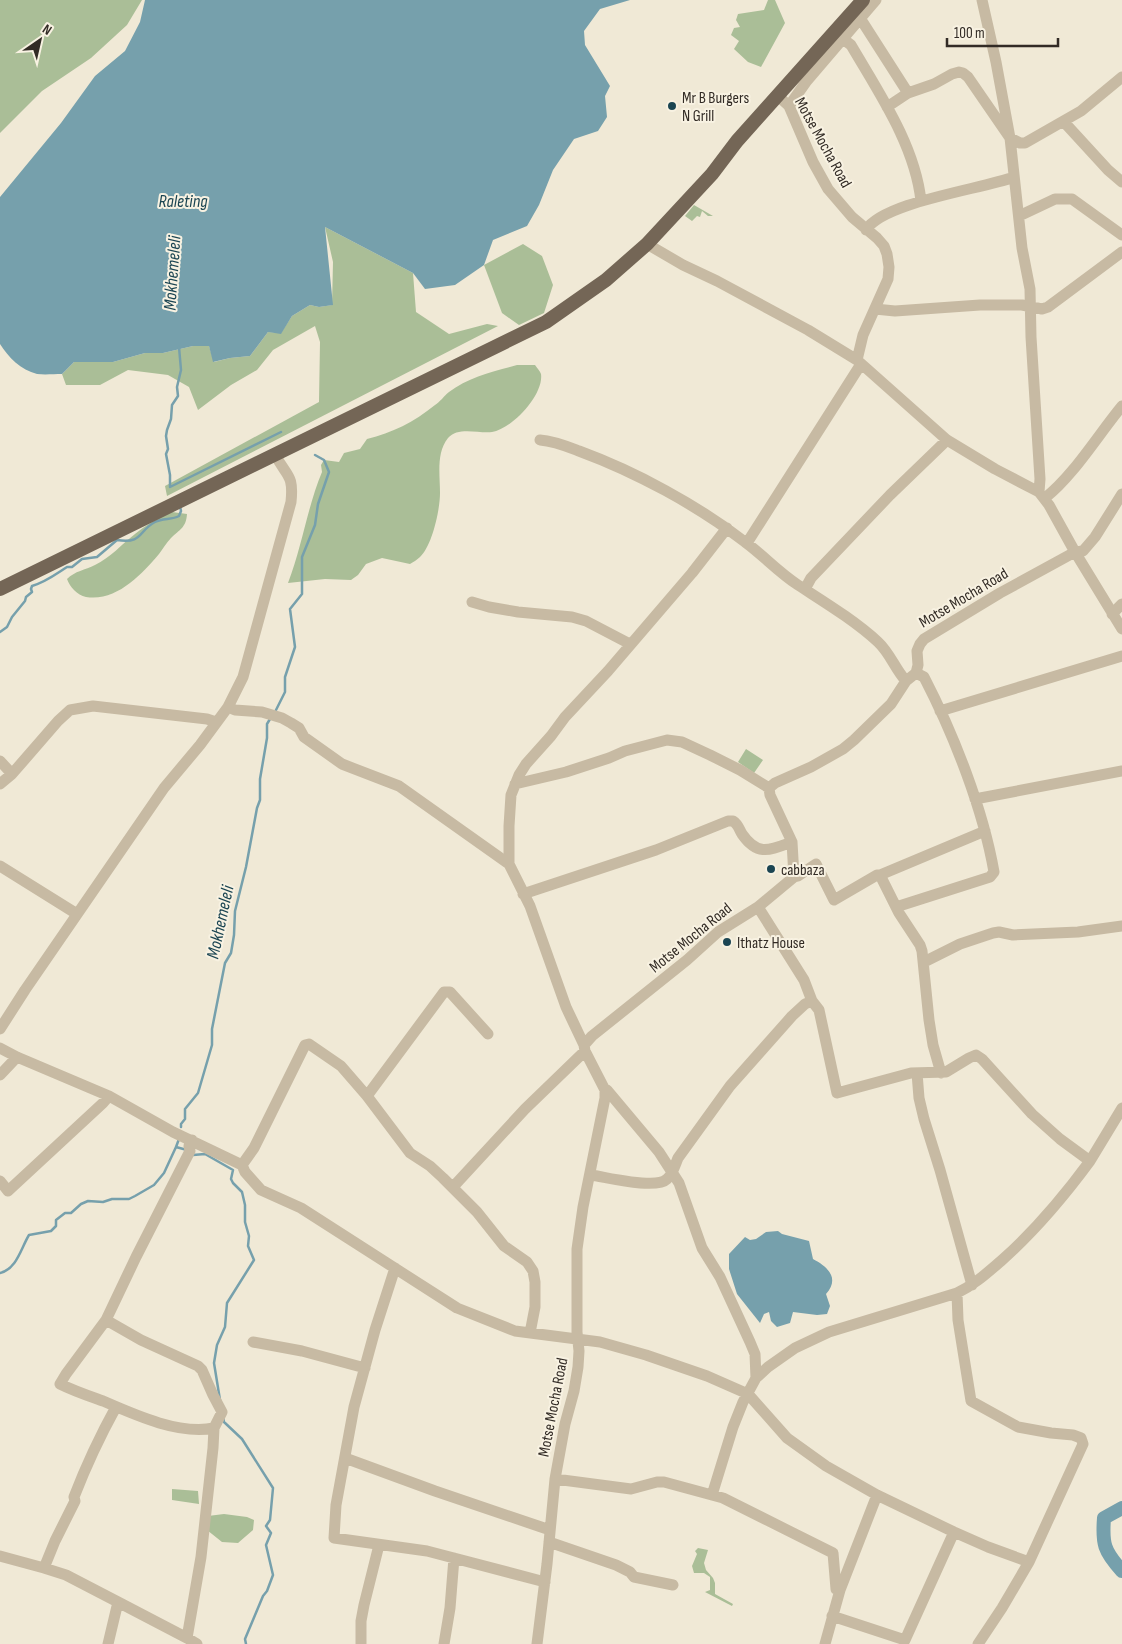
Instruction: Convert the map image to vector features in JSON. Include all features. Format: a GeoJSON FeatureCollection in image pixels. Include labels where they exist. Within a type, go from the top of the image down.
{"type":"FeatureCollection","features":[{"type":"Feature","properties":{"kind":"main road"},"geometry":{"type":"LineString","coordinates":[[0,589],[546,322],[606,280],[647,244],[712,174],[736,141],[863,0]]}},
{"type":"Feature","properties":{"kind":"street"},"geometry":{"type":"LineString","coordinates":[[788,106],[876,0]]}},
{"type":"Feature","properties":{"kind":"street"},"geometry":{"type":"LineString","coordinates":[[982,0],[1010,138],[1022,248],[1030,289],[1042,495],[1122,629]]}},
{"type":"Feature","properties":{"kind":"street"},"geometry":{"type":"LineString","coordinates":[[860,18],[908,93]]}},
{"type":"Feature","properties":{"kind":"street"},"geometry":{"type":"LineString","coordinates":[[843,39],[850,46],[887,107],[908,153],[920,187],[921,201]]}},
{"type":"Feature","properties":{"kind":"street"},"geometry":{"type":"LineString","coordinates":[[887,107],[921,87],[934,84],[952,74],[963,73],[968,77],[1010,138],[1020,143],[1025,143],[1081,111],[1122,77]]}},
{"type":"Feature","properties":{"kind":"street","name":"Motse Mocha Road"},"geometry":{"type":"LineString","coordinates":[[747,543],[859,362],[863,335],[888,278],[889,267],[884,246],[878,238],[852,217],[828,188],[813,162],[788,106],[777,95]]}},
{"type":"Feature","properties":{"kind":"street"},"geometry":{"type":"LineString","coordinates":[[1064,122],[1122,182]]}},
{"type":"Feature","properties":{"kind":"street"},"geometry":{"type":"LineString","coordinates":[[866,230],[881,217],[921,201],[1014,177]]}},
{"type":"Feature","properties":{"kind":"street"},"geometry":{"type":"LineString","coordinates":[[1019,216],[1056,199],[1072,199],[1122,235]]}},
{"type":"Feature","properties":{"kind":"street"},"geometry":{"type":"LineString","coordinates":[[647,244],[682,265],[717,281],[808,330],[859,362],[947,440],[1042,495],[1054,491],[1122,406]]}},
{"type":"Feature","properties":{"kind":"street"},"geometry":{"type":"LineString","coordinates":[[875,309],[895,311],[980,305],[1048,307],[1122,252]]}},
{"type":"Feature","properties":{"kind":"street"},"geometry":{"type":"LineString","coordinates":[[540,440],[551,441],[596,457],[630,472],[726,528],[879,643],[906,682]]}},
{"type":"Feature","properties":{"kind":"street"},"geometry":{"type":"LineString","coordinates":[[805,589],[811,578],[890,495],[947,440]]}},
{"type":"Feature","properties":{"kind":"street"},"geometry":{"type":"LineString","coordinates":[[0,1029],[164,788],[200,746],[228,706],[243,678],[291,502],[293,486],[289,475],[279,462],[276,454]]}},
{"type":"Feature","properties":{"kind":"street","name":"Motse Mocha Road"},"geometry":{"type":"LineString","coordinates":[[916,673],[918,664],[917,652],[924,640],[1000,593],[1075,552],[1083,551],[1095,537],[1122,494]]}},
{"type":"Feature","properties":{"kind":"street"},"geometry":{"type":"LineString","coordinates":[[452,1187],[584,1048],[566,1007],[530,906],[509,864],[509,809],[515,784],[526,764],[565,717],[692,574],[726,528]]}},
{"type":"Feature","properties":{"kind":"street"},"geometry":{"type":"LineString","coordinates":[[472,602],[490,608],[572,617],[586,621],[630,644]]}},
{"type":"Feature","properties":{"kind":"street"},"geometry":{"type":"LineString","coordinates":[[1112,614],[1122,604]]}},
{"type":"Feature","properties":{"kind":"street"},"geometry":{"type":"LineString","coordinates":[[940,711],[1122,656]]}},
{"type":"Feature","properties":{"kind":"street"},"geometry":{"type":"LineString","coordinates":[[769,788],[775,783],[811,767],[843,749],[891,704],[906,682],[916,673],[924,678],[956,747],[985,831],[993,875],[896,907]]}},
{"type":"Feature","properties":{"kind":"street"},"geometry":{"type":"LineString","coordinates":[[0,783],[12,774],[58,720],[70,710],[93,706],[207,719],[216,722]]}},
{"type":"Feature","properties":{"kind":"street"},"geometry":{"type":"LineString","coordinates":[[228,706],[235,710],[262,712],[291,723],[299,728],[304,737],[342,764],[399,786],[509,864]]}},
{"type":"Feature","properties":{"kind":"street"},"geometry":{"type":"LineString","coordinates":[[515,784],[566,772],[625,751],[667,740],[682,742],[710,755],[769,788]]}},
{"type":"Feature","properties":{"kind":"street"},"geometry":{"type":"LineString","coordinates":[[0,761],[4,763],[12,774]]}},
{"type":"Feature","properties":{"kind":"street"},"geometry":{"type":"LineString","coordinates":[[974,799],[1122,771]]}},
{"type":"Feature","properties":{"kind":"street"},"geometry":{"type":"LineString","coordinates":[[769,788],[770,795],[792,842],[794,877]]}},
{"type":"Feature","properties":{"kind":"street"},"geometry":{"type":"LineString","coordinates":[[523,894],[656,850],[733,821],[754,848],[760,850],[771,849],[792,842]]}},
{"type":"Feature","properties":{"kind":"street"},"geometry":{"type":"LineString","coordinates":[[941,1073],[933,1045],[924,962],[920,945],[896,907],[880,875],[985,831]]}},
{"type":"Feature","properties":{"kind":"street","name":"Motse Mocha Road"},"geometry":{"type":"LineString","coordinates":[[536,1644],[555,1479],[578,1367],[577,1249],[583,1206],[604,1107],[604,1090],[584,1048],[592,1036],[687,960],[718,932],[758,907],[794,877],[816,864],[834,900],[880,875]]}},
{"type":"Feature","properties":{"kind":"street"},"geometry":{"type":"LineString","coordinates":[[0,866],[77,914]]}},
{"type":"Feature","properties":{"kind":"street"},"geometry":{"type":"LineString","coordinates":[[758,907],[804,980],[812,1001],[819,1010],[837,1093],[917,1072],[941,1073],[972,1056],[979,1056],[1032,1114],[1060,1139],[1090,1161]]}},
{"type":"Feature","properties":{"kind":"street"},"geometry":{"type":"LineString","coordinates":[[924,962],[960,944],[993,933],[999,932],[1013,935],[1078,932],[1122,926]]}},
{"type":"Feature","properties":{"kind":"street"},"geometry":{"type":"LineString","coordinates":[[367,1096],[444,992],[450,992],[488,1034]]}},
{"type":"Feature","properties":{"kind":"street"},"geometry":{"type":"LineString","coordinates":[[591,1175],[655,1184],[666,1180],[673,1172],[678,1158],[730,1086],[792,1016],[805,1004],[812,1001]]}},
{"type":"Feature","properties":{"kind":"street"},"geometry":{"type":"LineString","coordinates":[[242,1165],[254,1148],[307,1044],[341,1066],[367,1096],[410,1153],[430,1166],[477,1212],[504,1246],[527,1262],[533,1271],[535,1282],[535,1306],[530,1333]]}},
{"type":"Feature","properties":{"kind":"street"},"geometry":{"type":"LineString","coordinates":[[0,1048],[109,1096],[173,1132],[242,1165],[245,1172],[261,1190],[301,1208],[457,1308],[515,1331],[600,1342],[676,1365],[728,1384],[748,1394],[779,1430],[800,1448],[826,1466],[878,1495],[954,1532],[1029,1562]]}},
{"type":"Feature","properties":{"kind":"street"},"geometry":{"type":"LineString","coordinates":[[0,1075],[17,1057]]}},
{"type":"Feature","properties":{"kind":"street"},"geometry":{"type":"LineString","coordinates":[[917,1072],[919,1098],[924,1119],[972,1284]]}},
{"type":"Feature","properties":{"kind":"street"},"geometry":{"type":"LineString","coordinates":[[604,1090],[611,1094],[673,1172],[679,1183],[702,1248],[724,1285],[755,1354],[756,1378]]}},
{"type":"Feature","properties":{"kind":"street"},"geometry":{"type":"LineString","coordinates":[[0,1181],[8,1191],[109,1096]]}},
{"type":"Feature","properties":{"kind":"street"},"geometry":{"type":"LineString","coordinates":[[712,1494],[733,1427],[756,1378],[795,1348],[829,1332],[957,1293],[972,1284],[1028,1237],[1061,1200],[1090,1161],[1122,1108]]}},
{"type":"Feature","properties":{"kind":"street"},"geometry":{"type":"LineString","coordinates":[[192,1140],[189,1146],[190,1151],[106,1320],[60,1384],[158,1422],[201,1431],[214,1428]]}},
{"type":"Feature","properties":{"kind":"street"},"geometry":{"type":"LineString","coordinates":[[395,1268],[377,1322],[354,1407],[336,1505],[334,1538],[427,1552],[544,1582]]}},
{"type":"Feature","properties":{"kind":"street"},"geometry":{"type":"LineString","coordinates":[[957,1293],[958,1320],[971,1401],[1018,1427],[1073,1435],[1081,1438],[1083,1444],[1029,1562],[978,1644]]}},
{"type":"Feature","properties":{"kind":"street"},"geometry":{"type":"LineString","coordinates":[[0,1556],[66,1574],[192,1641],[214,1448],[214,1428],[222,1412],[202,1370],[198,1366],[140,1340],[106,1320]]}},
{"type":"Feature","properties":{"kind":"street"},"geometry":{"type":"LineString","coordinates":[[253,1342],[302,1351],[365,1368]]}},
{"type":"Feature","properties":{"kind":"street"},"geometry":{"type":"LineString","coordinates":[[44,1568],[55,1540],[75,1502],[74,1497],[86,1466],[101,1433],[116,1407]]}},
{"type":"Feature","properties":{"kind":"street"},"geometry":{"type":"LineString","coordinates":[[345,1458],[550,1530]]}},
{"type":"Feature","properties":{"kind":"street"},"geometry":{"type":"LineString","coordinates":[[555,1479],[631,1489],[664,1482],[712,1494],[738,1505],[833,1553],[836,1589],[840,1590]]}},
{"type":"Feature","properties":{"kind":"street"},"geometry":{"type":"LineString","coordinates":[[825,1644],[840,1590],[878,1495]]}},
{"type":"Feature","properties":{"kind":"street"},"geometry":{"type":"LineString","coordinates":[[832,1616],[909,1642],[954,1532]]}},
{"type":"Feature","properties":{"kind":"street"},"geometry":{"type":"LineString","coordinates":[[549,1542],[616,1565],[630,1572],[634,1577],[673,1585]]}},
{"type":"Feature","properties":{"kind":"street"},"geometry":{"type":"LineString","coordinates":[[361,1644],[364,1605],[379,1544]]}},
{"type":"Feature","properties":{"kind":"street"},"geometry":{"type":"LineString","coordinates":[[444,1644],[450,1608],[454,1558]]}},
{"type":"Feature","properties":{"kind":"street"},"geometry":{"type":"LineString","coordinates":[[108,1644],[118,1602]]}},
{"type":"Feature","properties":{"kind":"green space"},"geometry":{"type":"Polygon","coordinates":[[[0,0],[142,0],[127,25],[91,58],[42,91],[0,133],[0,0]]]}},
{"type":"Feature","properties":{"kind":"green space"},"geometry":{"type":"Polygon","coordinates":[[[768,0],[775,0],[785,23],[761,67],[748,62],[734,49],[739,41],[731,35],[734,28],[740,27],[736,20],[738,14],[764,10],[768,0]]]}},
{"type":"Feature","properties":{"kind":"green space"},"geometry":{"type":"Polygon","coordinates":[[[694,205],[713,216],[708,216],[702,211],[700,217],[697,216],[692,221],[685,216],[694,205]]]}},
{"type":"Feature","properties":{"kind":"green space"},"geometry":{"type":"Polygon","coordinates":[[[325,227],[413,273],[416,312],[449,334],[487,324],[498,326],[167,496],[165,486],[319,402],[320,342],[315,326],[273,350],[257,370],[231,385],[198,410],[189,387],[168,375],[128,370],[100,385],[66,385],[62,374],[74,362],[113,362],[145,353],[163,353],[193,346],[209,346],[214,362],[250,356],[268,332],[281,333],[292,316],[310,305],[319,307],[332,305],[333,262],[325,227]]]}},
{"type":"Feature","properties":{"kind":"green space"},"geometry":{"type":"Polygon","coordinates":[[[523,244],[542,256],[553,285],[544,313],[519,325],[502,313],[484,265],[523,244]]]}},
{"type":"Feature","properties":{"kind":"green space"},"geometry":{"type":"Polygon","coordinates":[[[517,365],[535,365],[541,374],[541,382],[537,392],[525,410],[509,425],[500,430],[492,432],[463,431],[452,434],[448,438],[440,457],[440,500],[437,518],[432,536],[420,557],[410,564],[382,558],[366,564],[358,575],[351,580],[325,579],[288,583],[324,460],[339,462],[344,453],[360,449],[367,439],[385,434],[411,422],[465,382],[517,365]]]}},
{"type":"Feature","properties":{"kind":"green space"},"geometry":{"type":"Polygon","coordinates":[[[172,512],[187,514],[184,525],[144,570],[127,585],[108,595],[97,597],[83,596],[72,588],[67,579],[70,576],[100,562],[144,527],[172,512]]]}},
{"type":"Feature","properties":{"kind":"green space"},"geometry":{"type":"Polygon","coordinates":[[[746,749],[763,760],[754,773],[738,762],[746,749]]]}},
{"type":"Feature","properties":{"kind":"green space"},"geometry":{"type":"Polygon","coordinates":[[[172,1489],[198,1491],[199,1504],[172,1500],[172,1489]]]}},
{"type":"Feature","properties":{"kind":"green space"},"geometry":{"type":"Polygon","coordinates":[[[224,1514],[247,1517],[254,1520],[253,1530],[238,1543],[222,1542],[207,1530],[208,1516],[224,1514]]]}},
{"type":"Feature","properties":{"kind":"green space"},"geometry":{"type":"Polygon","coordinates":[[[698,1548],[708,1550],[704,1563],[706,1570],[715,1583],[715,1594],[733,1604],[732,1606],[705,1592],[710,1590],[710,1577],[704,1573],[694,1573],[692,1566],[697,1554],[695,1551],[698,1548]]]}},
{"type":"Feature","properties":{"kind":"water","name":"Raleting"},"geometry":{"type":"Polygon","coordinates":[[[145,0],[630,0],[600,9],[584,31],[585,45],[610,86],[605,96],[607,117],[598,131],[574,139],[553,170],[539,205],[527,226],[493,240],[484,265],[455,285],[425,289],[413,273],[325,227],[333,305],[319,307],[310,305],[292,316],[281,334],[268,332],[250,356],[213,362],[209,346],[193,346],[163,353],[145,353],[113,362],[74,362],[62,374],[37,374],[16,362],[0,344],[0,197],[61,123],[95,76],[125,51],[140,22],[145,0]]]}},
{"type":"Feature","properties":{"kind":"water"},"geometry":{"type":"Polygon","coordinates":[[[778,1231],[782,1234],[809,1241],[813,1259],[827,1269],[830,1274],[832,1283],[826,1294],[830,1306],[827,1314],[817,1315],[793,1312],[790,1323],[777,1327],[771,1321],[769,1312],[764,1314],[760,1323],[737,1294],[729,1269],[729,1254],[745,1237],[750,1240],[756,1239],[766,1232],[778,1231]]]}},
{"type":"Feature","properties":{"kind":"waterway","name":"Mokhemeleli"},"geometry":{"type":"LineString","coordinates":[[179,347],[181,370],[177,387],[178,396],[172,405],[171,419],[166,436],[170,487],[281,432]]}},
{"type":"Feature","properties":{"kind":"waterway","name":"Mokhemeleli"},"geometry":{"type":"LineString","coordinates":[[276,710],[285,692],[285,677],[295,647],[290,609],[302,594],[302,557],[315,525],[318,504],[329,472],[324,460],[315,455]]}},
{"type":"Feature","properties":{"kind":"waterway"},"geometry":{"type":"LineString","coordinates":[[0,632],[7,627],[26,597],[32,592],[32,586],[67,567],[72,567],[82,559],[97,557],[117,540],[132,540],[155,522],[179,516],[180,506]]}},
{"type":"Feature","properties":{"kind":"waterway","name":"Mokhemeleli"},"geometry":{"type":"LineString","coordinates":[[181,1127],[185,1119],[185,1109],[198,1093],[212,1045],[212,1029],[225,963],[231,953],[235,911],[260,800],[260,779],[267,738],[267,724],[270,719]]}},
{"type":"Feature","properties":{"kind":"waterway","name":"Mokhemeleli"},"geometry":{"type":"LineString","coordinates":[[179,1139],[176,1147],[187,1150]]}},
{"type":"Feature","properties":{"kind":"waterway"},"geometry":{"type":"LineString","coordinates":[[0,1273],[6,1271],[15,1263],[29,1235],[51,1231],[56,1226],[56,1220],[65,1213],[71,1213],[81,1204],[88,1201],[103,1202],[112,1199],[129,1199],[154,1185],[164,1173],[176,1147]]}},
{"type":"Feature","properties":{"kind":"waterway","name":"Mokhemeleli"},"geometry":{"type":"LineString","coordinates":[[193,1155],[205,1154],[233,1170],[231,1179],[242,1192],[245,1205],[245,1222],[249,1236],[248,1246],[254,1260],[227,1303],[225,1327],[217,1345],[214,1363],[220,1400]]}},
{"type":"Feature","properties":{"kind":"waterway","name":"Mokhemeleli"},"geometry":{"type":"LineString","coordinates":[[223,1417],[224,1422],[242,1439],[273,1488],[270,1520],[266,1526],[271,1533],[266,1545],[273,1575],[245,1639],[246,1644]]}},
{"type":"Feature","properties":{"kind":"waterway"},"geometry":{"type":"LineString","coordinates":[[1122,1508],[1104,1518],[1103,1534],[1111,1558],[1122,1571]]}},
{"type":"Feature","properties":{"kind":"place","name":"Mr B Burgers N Grill"},"geometry":{"type":"Point","coordinates":[672,106]}},
{"type":"Feature","properties":{"kind":"place","name":"cabbaza"},"geometry":{"type":"Point","coordinates":[771,869]}},
{"type":"Feature","properties":{"kind":"place","name":"Ithatz House"},"geometry":{"type":"Point","coordinates":[727,942]}}]}
